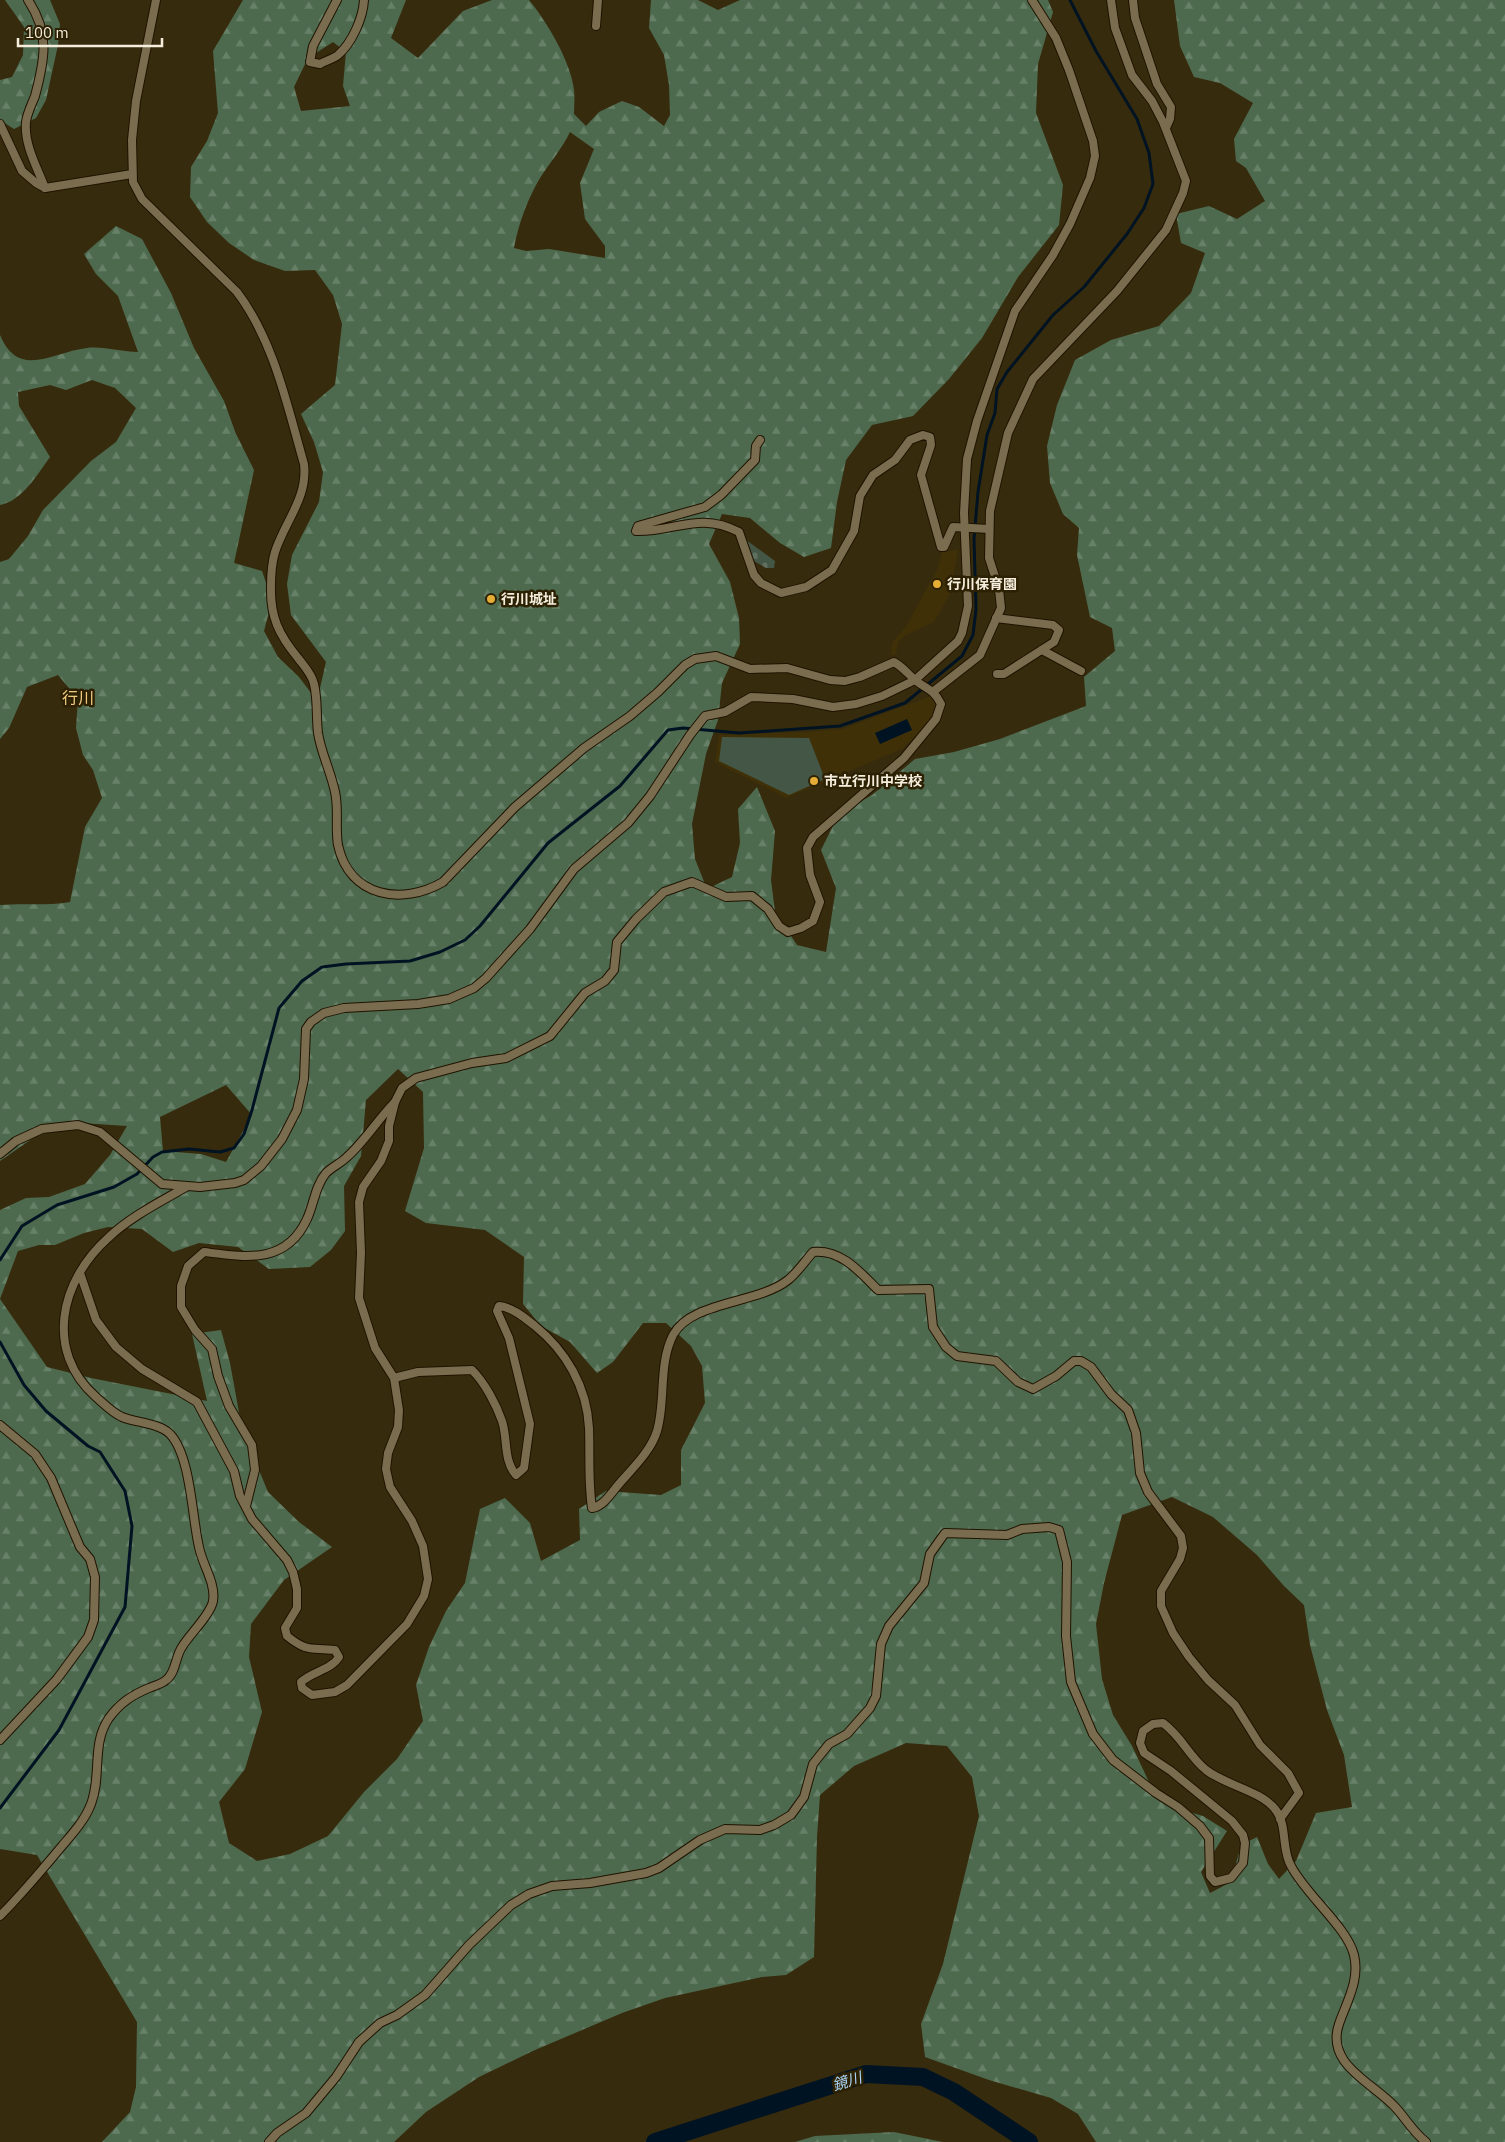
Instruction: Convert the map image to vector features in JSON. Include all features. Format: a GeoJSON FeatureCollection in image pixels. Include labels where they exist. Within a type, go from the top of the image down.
{"type":"FeatureCollection","features":[{"type":"Feature","properties":{"kind":"street"},"geometry":{"type":"LineString","coordinates":[[28,0],[39,19],[44,37],[42,68],[26,119],[26,135],[45,188]]}},
{"type":"Feature","properties":{"kind":"street"},"geometry":{"type":"LineString","coordinates":[[80,1273],[96,1320],[116,1348],[142,1369],[197,1402],[234,1471],[240,1496],[252,1519],[287,1560],[293,1572],[297,1589],[297,1608],[285,1628],[287,1636],[298,1646],[311,1650],[335,1650],[339,1657],[334,1664],[308,1676],[302,1682],[302,1688],[312,1695],[335,1692],[348,1686],[407,1624],[424,1596],[428,1579],[423,1546],[412,1521],[390,1487],[386,1469],[388,1453],[398,1427],[399,1410],[394,1378],[375,1348],[359,1298],[361,1253],[359,1202],[363,1187],[381,1160],[389,1141],[389,1126],[395,1102],[402,1088],[416,1078],[472,1062],[506,1058],[550,1036],[585,993],[605,981],[614,970],[617,942],[636,919],[664,892],[675,887],[692,882],[726,897],[752,896],[768,909],[778,926],[788,932],[801,928],[813,920],[820,902],[810,875],[807,848],[813,837],[904,758],[936,719],[941,704],[934,692],[916,680],[906,668],[894,662],[860,677],[845,681],[830,680],[787,668],[750,669],[716,656],[694,659],[630,716],[584,748],[515,806],[443,882],[429,890],[407,896],[368,888],[350,874],[338,844],[336,793],[318,735],[314,683],[308,672],[283,640],[272,616],[270,585],[275,552],[301,496],[306,476],[278,374],[248,307],[237,292],[142,199],[133,182],[132,140],[136,101],[156,0]]}},
{"type":"Feature","properties":{"kind":"street"},"geometry":{"type":"LineString","coordinates":[[337,0],[313,46],[310,62],[320,64],[338,55],[353,33],[363,12],[364,0]]}},
{"type":"Feature","properties":{"kind":"street"},"geometry":{"type":"LineString","coordinates":[[596,26],[598,0]]}},
{"type":"Feature","properties":{"kind":"street"},"geometry":{"type":"LineString","coordinates":[[0,1154],[16,1141],[42,1129],[78,1125],[92,1129],[122,1148],[162,1184],[186,1187],[235,1183],[244,1180],[261,1166],[282,1139],[297,1110],[304,1079],[306,1029],[311,1022],[324,1013],[344,1008],[418,1004],[449,999],[474,988],[486,978],[530,928],[574,870],[628,823],[650,796],[690,735],[705,716],[725,712],[752,697],[792,698],[833,707],[856,704],[882,696],[916,680],[958,642],[968,606],[965,528],[967,458],[988,384],[1014,311],[1053,255],[1070,224],[1090,178],[1095,156],[1093,141],[1069,70],[1056,38],[1032,0]]}},
{"type":"Feature","properties":{"kind":"street"},"geometry":{"type":"LineString","coordinates":[[934,692],[980,655],[996,618],[1001,600],[989,558],[988,529],[992,494],[1008,433],[1033,379],[1117,291],[1166,230],[1183,193],[1186,181],[1166,128],[1152,101],[1132,75],[1115,28],[1111,0]]}},
{"type":"Feature","properties":{"kind":"street"},"geometry":{"type":"LineString","coordinates":[[1134,0],[1135,18],[1157,84],[1171,107],[1170,119],[1166,128]]}},
{"type":"Feature","properties":{"kind":"street"},"geometry":{"type":"LineString","coordinates":[[0,124],[22,171],[36,184],[45,188],[132,174]]}},
{"type":"Feature","properties":{"kind":"street"},"geometry":{"type":"LineString","coordinates":[[760,440],[756,446],[755,460],[721,495],[705,507],[638,526],[636,531],[648,531],[706,521],[726,525],[739,532],[754,575],[761,583],[781,593],[806,587],[832,570],[854,531],[860,496],[873,475],[895,460],[910,440],[923,435],[930,436],[931,445],[921,475],[941,547],[944,547],[950,529],[953,527],[988,529]]}},
{"type":"Feature","properties":{"kind":"street"},"geometry":{"type":"LineString","coordinates":[[996,618],[1053,625],[1059,630],[1054,642],[1004,674],[997,674]]}},
{"type":"Feature","properties":{"kind":"street"},"geometry":{"type":"LineString","coordinates":[[1042,650],[1081,671]]}},
{"type":"Feature","properties":{"kind":"street"},"geometry":{"type":"LineString","coordinates":[[246,1506],[255,1470],[255,1457],[252,1445],[228,1406],[218,1376],[212,1349],[195,1330],[181,1307],[181,1286],[188,1266],[204,1252],[248,1257],[262,1256],[290,1242],[306,1220],[319,1185],[326,1173],[347,1157],[378,1119],[395,1102]]}},
{"type":"Feature","properties":{"kind":"street"},"geometry":{"type":"LineString","coordinates":[[0,1916],[24,1891],[84,1819],[94,1792],[97,1746],[107,1720],[123,1701],[166,1681],[173,1672],[180,1649],[209,1610],[213,1601],[211,1584],[199,1548],[191,1488],[179,1451],[171,1435],[160,1428],[119,1416],[95,1396],[79,1379],[68,1359],[63,1340],[66,1310],[72,1284],[106,1239],[128,1222],[186,1187]]}},
{"type":"Feature","properties":{"kind":"street"},"geometry":{"type":"LineString","coordinates":[[394,1378],[418,1372],[472,1370],[481,1379],[502,1422],[509,1467],[516,1474],[524,1468],[530,1424],[509,1338],[497,1311],[499,1306],[504,1306],[522,1316],[549,1338],[577,1377],[589,1426],[589,1490],[592,1508],[599,1507],[653,1440],[660,1417],[661,1384],[667,1352],[674,1334],[684,1320],[730,1303],[747,1299],[787,1281],[813,1252],[824,1251],[843,1258],[878,1290],[929,1290],[933,1327],[946,1347],[958,1356],[996,1361],[1018,1382],[1033,1389],[1056,1376],[1074,1361],[1081,1361],[1091,1367],[1111,1394],[1128,1410],[1136,1433],[1140,1473],[1148,1492],[1181,1536],[1183,1548],[1180,1559],[1161,1591],[1162,1606],[1173,1633],[1189,1657],[1208,1680],[1235,1705],[1260,1745],[1288,1773],[1299,1793],[1280,1819]]}},
{"type":"Feature","properties":{"kind":"street"},"geometry":{"type":"LineString","coordinates":[[0,1425],[35,1454],[51,1478],[80,1547],[90,1559],[95,1577],[94,1620],[88,1637],[57,1679],[0,1740]]}},
{"type":"Feature","properties":{"kind":"street"},"geometry":{"type":"LineString","coordinates":[[269,2142],[277,2133],[306,2112],[336,2077],[359,2042],[380,2023],[398,2015],[425,1994],[469,1944],[511,1905],[529,1894],[552,1886],[590,1883],[646,1873],[659,1868],[700,1840],[725,1829],[760,1830],[774,1825],[791,1814],[804,1797],[813,1764],[829,1744],[847,1734],[870,1708],[876,1696],[881,1644],[889,1626],[924,1583],[930,1554],[945,1534],[1007,1535],[1022,1529],[1049,1526],[1059,1530],[1067,1562],[1066,1636],[1071,1682],[1093,1734],[1113,1760],[1200,1826],[1209,1838],[1210,1876],[1215,1882],[1231,1878],[1243,1863],[1245,1843],[1242,1835],[1232,1821],[1171,1771],[1144,1753],[1140,1743],[1143,1732],[1153,1724],[1163,1723],[1177,1734],[1189,1752],[1206,1770],[1223,1781],[1266,1801],[1275,1809],[1280,1819],[1290,1865],[1306,1888],[1347,1937],[1354,1955],[1355,1978],[1351,1997],[1339,2025],[1338,2048],[1346,2065],[1395,2107],[1426,2142]]}},
{"type":"Feature","properties":{"kind":"shaded area"},"geometry":{"type":"Polygon","coordinates":[[[958,550],[950,594],[934,622],[904,636],[898,642],[896,654],[891,656],[892,643],[907,625],[938,568],[942,552],[958,550]]]}},
{"type":"Feature","properties":{"kind":"shaded area"},"geometry":{"type":"Polygon","coordinates":[[[931,696],[937,703],[931,722],[902,749],[786,798],[715,762],[719,735],[843,729],[931,696]]]}},
{"type":"Feature","properties":{"kind":"green space"},"geometry":{"type":"Polygon","coordinates":[[[5,0],[50,0],[60,24],[58,45],[46,100],[36,118],[14,129],[0,120],[0,80],[12,77],[23,55],[24,27],[5,0]]]}},
{"type":"Feature","properties":{"kind":"green space"},"geometry":{"type":"Polygon","coordinates":[[[243,0],[406,0],[391,38],[418,58],[463,11],[492,0],[529,0],[543,19],[563,55],[572,79],[574,114],[586,126],[599,112],[622,101],[639,107],[664,126],[670,115],[669,85],[664,55],[649,28],[651,0],[698,0],[718,10],[740,0],[1048,0],[1053,12],[1038,64],[1036,113],[1063,185],[1059,225],[1018,277],[982,338],[949,379],[913,416],[872,425],[846,460],[837,502],[831,548],[804,557],[780,543],[750,518],[722,514],[709,544],[730,582],[739,618],[740,644],[722,683],[718,720],[706,754],[692,824],[695,859],[707,889],[732,877],[740,843],[738,809],[757,787],[775,831],[771,880],[775,912],[797,945],[826,952],[836,888],[821,850],[839,814],[872,795],[915,759],[954,752],[1000,739],[1086,706],[1084,677],[1115,651],[1112,628],[1090,617],[1077,555],[1079,528],[1063,514],[1050,483],[1047,446],[1057,405],[1075,360],[1111,340],[1159,326],[1191,293],[1205,253],[1181,243],[1176,214],[1209,206],[1237,219],[1265,201],[1246,168],[1236,161],[1234,139],[1253,103],[1220,83],[1194,77],[1180,46],[1174,0],[1505,0],[1505,2142],[1096,2142],[1078,2114],[1051,2098],[989,2080],[925,2057],[921,2024],[943,1964],[979,1816],[972,1777],[947,1746],[906,1743],[854,1766],[820,1795],[814,1957],[786,1975],[762,1977],[665,1998],[622,2013],[535,2050],[479,2077],[426,2112],[394,2142],[102,2142],[130,2112],[136,2087],[137,2022],[37,1855],[0,1849],[0,1299],[0,1210],[26,1198],[49,1197],[85,1184],[110,1155],[127,1126],[82,1123],[36,1136],[0,1161],[0,905],[70,902],[85,827],[102,798],[93,770],[83,755],[76,728],[78,699],[58,675],[27,687],[9,728],[0,739],[0,562],[9,559],[28,536],[43,510],[91,461],[116,442],[136,408],[115,388],[92,380],[66,390],[50,385],[18,392],[19,406],[50,457],[22,493],[8,503],[0,505],[0,335],[8,349],[17,357],[27,360],[49,358],[87,348],[138,352],[118,296],[96,274],[84,254],[116,226],[142,239],[171,293],[194,348],[224,401],[236,434],[254,470],[234,563],[262,571],[272,600],[264,631],[278,657],[299,677],[317,701],[326,662],[291,615],[287,584],[292,555],[319,502],[323,472],[314,442],[301,414],[335,385],[342,324],[333,295],[315,270],[285,271],[254,260],[229,243],[207,222],[190,197],[191,167],[207,141],[218,113],[213,51],[243,0]],[[333,42],[308,58],[294,87],[301,111],[350,106],[343,86],[346,52],[333,42]],[[570,132],[531,194],[514,248],[526,251],[549,249],[605,258],[605,246],[585,219],[580,183],[594,149],[570,132]],[[398,1069],[366,1100],[361,1156],[344,1186],[345,1231],[331,1250],[310,1267],[269,1269],[238,1247],[199,1243],[173,1252],[142,1229],[108,1227],[84,1233],[55,1245],[39,1245],[18,1251],[0,1299],[47,1367],[91,1378],[207,1401],[192,1334],[221,1330],[230,1363],[242,1429],[268,1492],[299,1522],[332,1547],[284,1580],[251,1624],[249,1657],[262,1712],[245,1769],[219,1802],[229,1843],[257,1861],[290,1854],[328,1836],[364,1792],[397,1759],[423,1721],[416,1685],[429,1647],[446,1611],[465,1583],[480,1509],[505,1498],[530,1523],[541,1561],[580,1540],[579,1509],[606,1491],[661,1495],[681,1485],[681,1450],[705,1403],[702,1366],[691,1346],[666,1323],[643,1323],[613,1362],[597,1373],[570,1342],[541,1326],[523,1304],[524,1257],[485,1230],[426,1223],[405,1211],[424,1148],[423,1092],[398,1069]],[[226,1085],[160,1117],[163,1151],[201,1154],[226,1162],[252,1115],[226,1085]],[[1172,1497],[1122,1515],[1104,1583],[1096,1624],[1102,1679],[1113,1715],[1132,1746],[1149,1782],[1172,1807],[1203,1816],[1227,1831],[1201,1872],[1210,1893],[1231,1882],[1241,1845],[1257,1837],[1268,1864],[1279,1879],[1296,1861],[1316,1813],[1352,1807],[1344,1755],[1327,1710],[1310,1645],[1304,1605],[1284,1586],[1257,1555],[1213,1517],[1172,1497]]]}},
{"type":"Feature","properties":{"kind":"green space"},"geometry":{"type":"Polygon","coordinates":[[[746,540],[775,561],[774,568],[766,568],[752,560],[746,540]]]}},
{"type":"Feature","properties":{"kind":"green space"},"geometry":{"type":"Polygon","coordinates":[[[722,737],[809,738],[825,779],[789,795],[719,761],[722,737]]]}},
{"type":"Feature","properties":{"kind":"green space"},"geometry":{"type":"Polygon","coordinates":[[[894,2132],[943,2142],[795,2142],[815,2136],[894,2132]]]}},
{"type":"Feature","properties":{"kind":"water"},"geometry":{"type":"Polygon","coordinates":[[[907,719],[912,730],[880,744],[875,733],[907,719]]]}},
{"type":"Feature","properties":{"kind":"waterway"},"geometry":{"type":"LineString","coordinates":[[0,1260],[22,1226],[57,1205],[114,1187],[137,1174],[153,1157],[162,1152],[189,1149],[220,1152],[234,1148],[244,1134],[252,1110],[279,1008],[302,981],[322,967],[410,961],[440,952],[465,940],[480,926],[548,843],[620,786],[668,730],[683,728],[739,733],[840,726],[905,703],[962,656],[973,635],[976,609],[974,539],[978,492],[987,435],[995,413],[997,389],[1007,372],[1053,315],[1084,287],[1127,234],[1144,208],[1153,184],[1149,153],[1137,119],[1096,51],[1070,0]]}},
{"type":"Feature","properties":{"kind":"waterway"},"geometry":{"type":"LineString","coordinates":[[0,1342],[24,1385],[46,1411],[88,1446],[100,1452],[125,1491],[132,1526],[125,1607],[59,1730],[0,1808]]}},
{"type":"Feature","properties":{"kind":"waterway","name":"鏡川"},"geometry":{"type":"LineString","coordinates":[[655,2142],[866,2074],[923,2077],[954,2092],[1029,2142]]}},
{"type":"Feature","properties":{"kind":"place","name":"行川保育園"},"geometry":{"type":"Point","coordinates":[937,584]}},
{"type":"Feature","properties":{"kind":"place","name":"行川城址"},"geometry":{"type":"Point","coordinates":[491,599]}},
{"type":"Feature","properties":{"kind":"place","name":"市立行川中学校"},"geometry":{"type":"Point","coordinates":[814,781]}},
{"type":"Feature","properties":{"kind":"district","name":"行川"},"geometry":{"type":"Point","coordinates":[78,698]}}]}
